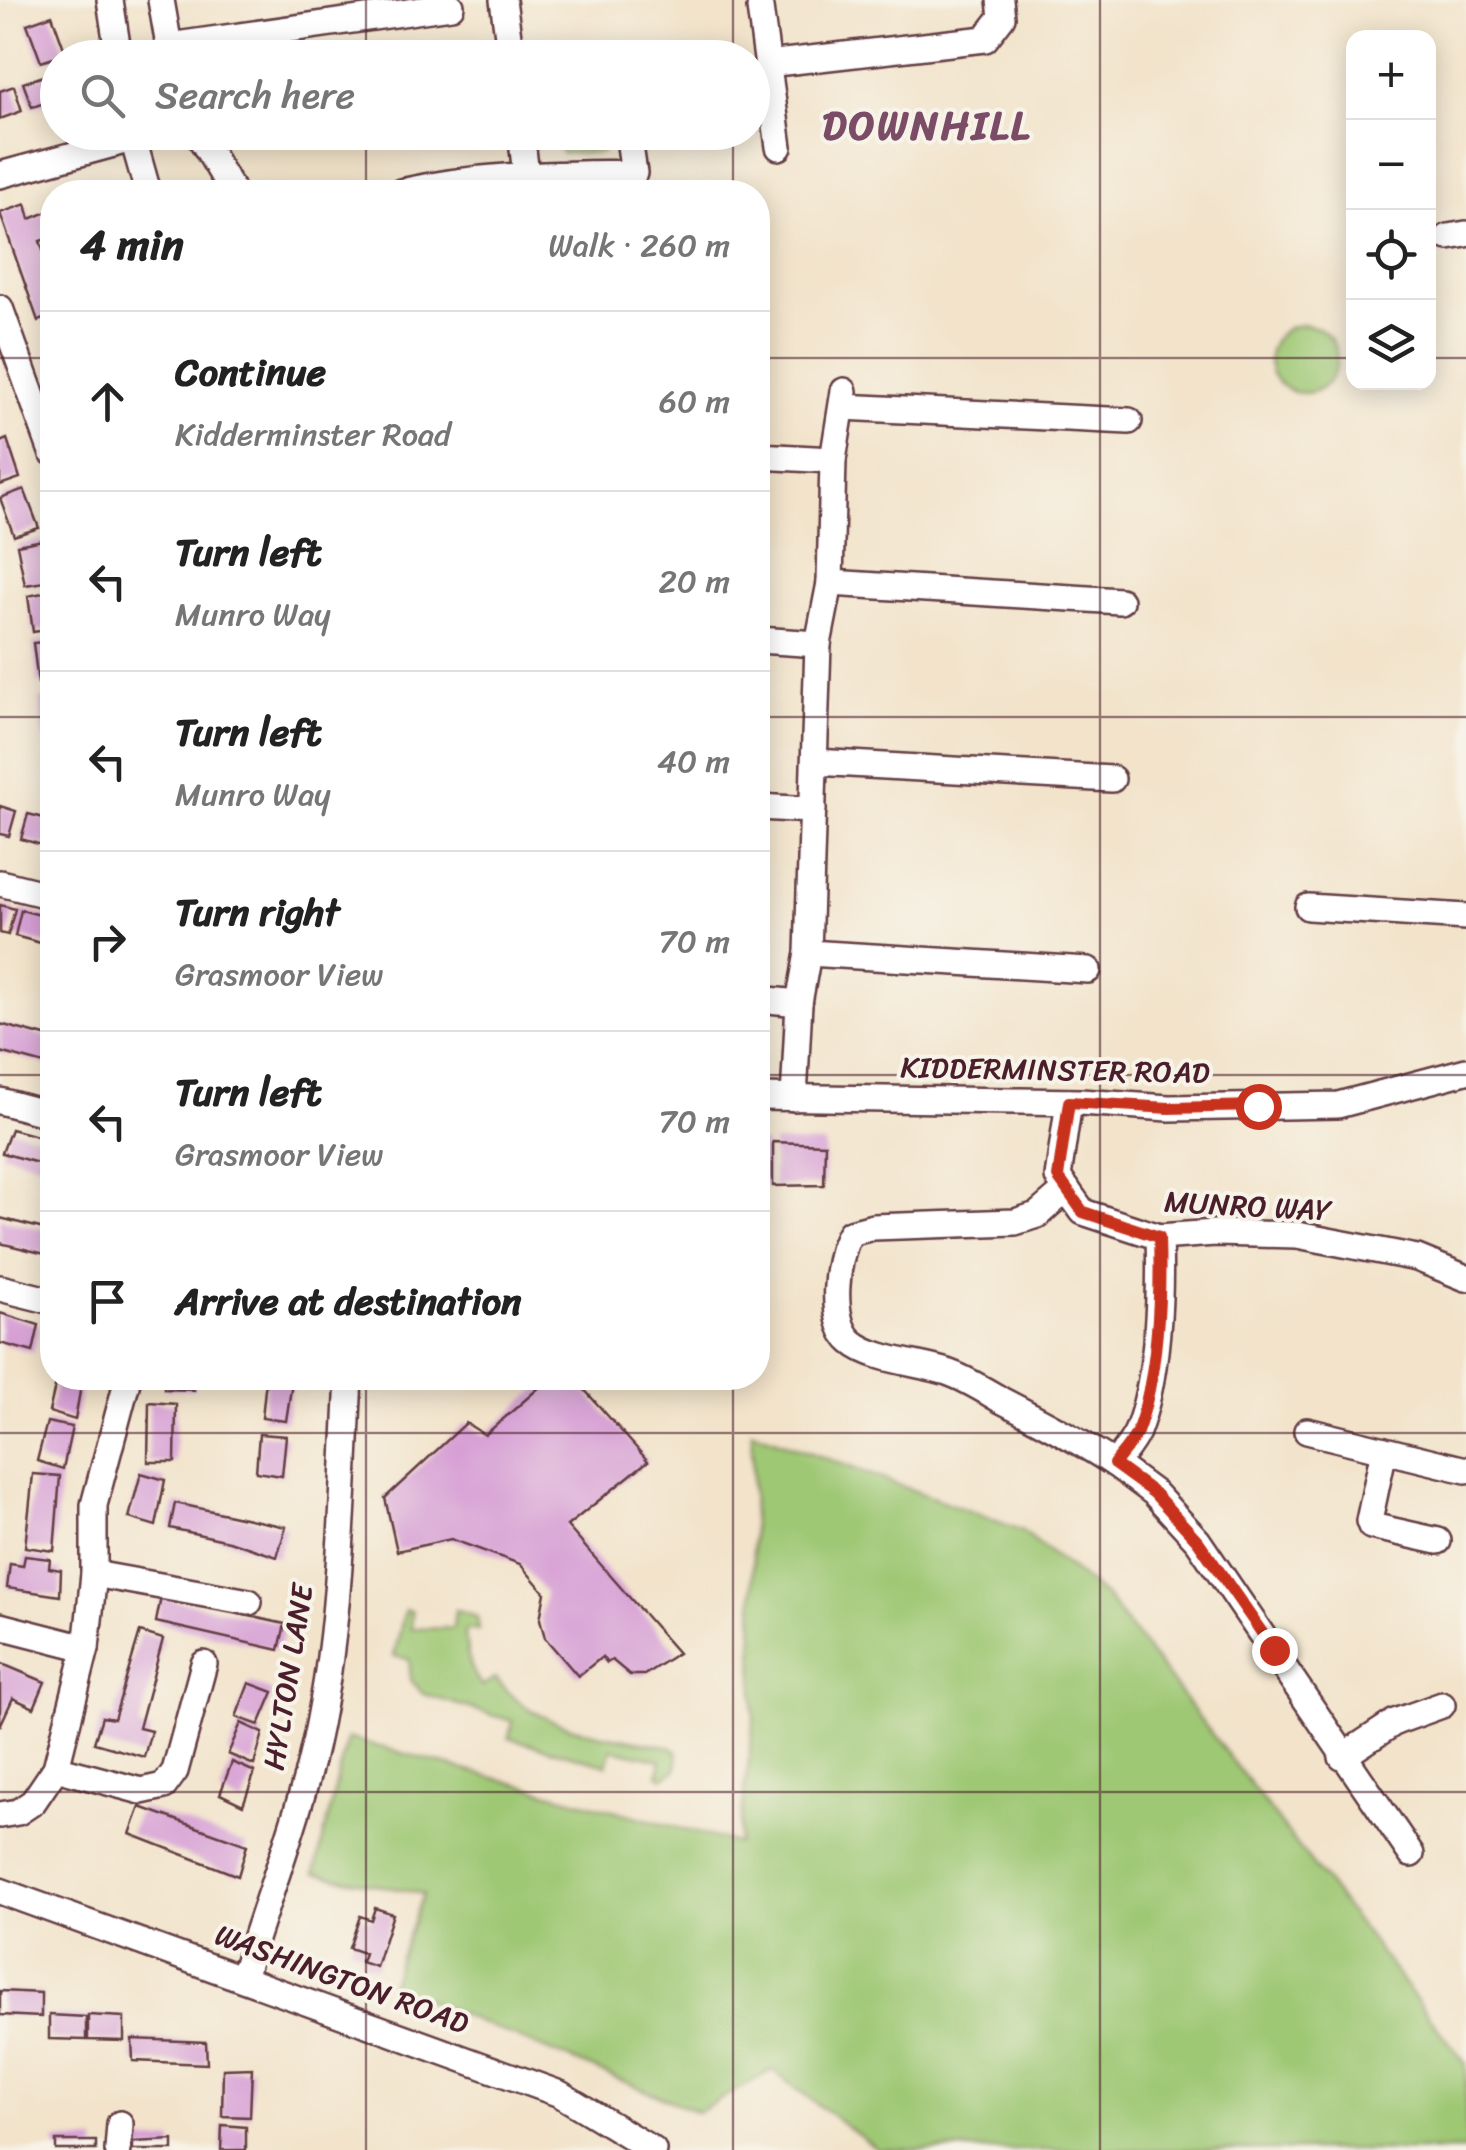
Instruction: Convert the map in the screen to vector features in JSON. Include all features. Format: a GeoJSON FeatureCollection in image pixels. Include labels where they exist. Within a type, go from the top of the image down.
{"type":"FeatureCollection","features":[{"type":"Feature","properties":{"kind":"street"},"geometry":{"type":"LineString","coordinates":[[110,0],[116,40]]}},
{"type":"Feature","properties":{"kind":"street"},"geometry":{"type":"LineString","coordinates":[[161,0],[168,40]]}},
{"type":"Feature","properties":{"kind":"street"},"geometry":{"type":"LineString","coordinates":[[503,0],[509,40]]}},
{"type":"Feature","properties":{"kind":"street"},"geometry":{"type":"LineString","coordinates":[[770,64],[985,39],[1002,17],[1000,0]]}},
{"type":"Feature","properties":{"kind":"street"},"geometry":{"type":"LineString","coordinates":[[244,40],[452,6]]}},
{"type":"Feature","properties":{"kind":"street"},"geometry":{"type":"LineString","coordinates":[[760,8],[765,40]]}},
{"type":"Feature","properties":{"kind":"street"},"geometry":{"type":"LineString","coordinates":[[770,80],[778,146]]}},
{"type":"Feature","properties":{"kind":"street"},"geometry":{"type":"LineString","coordinates":[[0,175],[85,150]]}},
{"type":"Feature","properties":{"kind":"street"},"geometry":{"type":"LineString","coordinates":[[136,150],[145,180]]}},
{"type":"Feature","properties":{"kind":"street"},"geometry":{"type":"LineString","coordinates":[[208,150],[226,180]]}},
{"type":"Feature","properties":{"kind":"street"},"geometry":{"type":"LineString","coordinates":[[524,150],[528,180]]}},
{"type":"Feature","properties":{"kind":"street"},"geometry":{"type":"LineString","coordinates":[[570,180],[634,174],[631,150]]}},
{"type":"Feature","properties":{"kind":"street"},"geometry":{"type":"LineString","coordinates":[[0,308],[11,379],[40,431]]}},
{"type":"Feature","properties":{"kind":"street"},"geometry":{"type":"LineString","coordinates":[[794,1098],[799,1003],[808,953],[818,644],[830,583],[833,460],[843,399],[1128,421]]}},
{"type":"Feature","properties":{"kind":"street"},"geometry":{"type":"LineString","coordinates":[[770,457],[833,460]]}},
{"type":"Feature","properties":{"kind":"street"},"geometry":{"type":"LineString","coordinates":[[830,583],[1120,601]]}},
{"type":"Feature","properties":{"kind":"street"},"geometry":{"type":"LineString","coordinates":[[770,641],[818,644]]}},
{"type":"Feature","properties":{"kind":"street"},"geometry":{"type":"LineString","coordinates":[[815,762],[1112,779]]}},
{"type":"Feature","properties":{"kind":"street"},"geometry":{"type":"LineString","coordinates":[[770,808],[813,810]]}},
{"type":"Feature","properties":{"kind":"street"},"geometry":{"type":"LineString","coordinates":[[0,883],[40,893]]}},
{"type":"Feature","properties":{"kind":"street"},"geometry":{"type":"LineString","coordinates":[[1308,907],[1466,917]]}},
{"type":"Feature","properties":{"kind":"street"},"geometry":{"type":"LineString","coordinates":[[808,953],[1088,970]]}},
{"type":"Feature","properties":{"kind":"street"},"geometry":{"type":"LineString","coordinates":[[770,1000],[799,1003]]}},
{"type":"Feature","properties":{"kind":"street","name":"KIDDERMINSTER ROAD"},"geometry":{"type":"LineString","coordinates":[[770,1097],[1069,1102],[1169,1108],[1338,1105],[1466,1071]]}},
{"type":"Feature","properties":{"kind":"street"},"geometry":{"type":"LineString","coordinates":[[0,1102],[40,1112]]}},
{"type":"Feature","properties":{"kind":"street"},"geometry":{"type":"LineString","coordinates":[[1069,1102],[1058,1177],[1067,1189],[1037,1215],[1015,1222],[873,1228],[850,1234],[838,1263],[842,1329],[852,1343],[881,1355],[950,1372],[1085,1444],[1154,1493],[1198,1541],[1411,1854]]}},
{"type":"Feature","properties":{"kind":"street","name":"MUNRO WAY"},"geometry":{"type":"LineString","coordinates":[[1067,1189],[1083,1212],[1159,1237],[1298,1235],[1417,1258],[1466,1278]]}},
{"type":"Feature","properties":{"kind":"street"},"geometry":{"type":"LineString","coordinates":[[1114,1464],[1136,1434],[1152,1366],[1160,1281],[1159,1237]]}},
{"type":"Feature","properties":{"kind":"street"},"geometry":{"type":"LineString","coordinates":[[0,1288],[40,1298]]}},
{"type":"Feature","properties":{"kind":"street"},"geometry":{"type":"LineString","coordinates":[[0,1815],[18,1812],[33,1802],[56,1768],[86,1648],[94,1574],[94,1506],[125,1390]]}},
{"type":"Feature","properties":{"kind":"street","name":"HYLTON LANE"},"geometry":{"type":"LineString","coordinates":[[243,1977],[306,1779],[324,1690],[337,1578],[349,1390]]}},
{"type":"Feature","properties":{"kind":"street"},"geometry":{"type":"LineString","coordinates":[[1307,1432],[1466,1470]]}},
{"type":"Feature","properties":{"kind":"street"},"geometry":{"type":"LineString","coordinates":[[1384,1450],[1371,1526],[1438,1541]]}},
{"type":"Feature","properties":{"kind":"street"},"geometry":{"type":"LineString","coordinates":[[94,1574],[249,1602]]}},
{"type":"Feature","properties":{"kind":"street"},"geometry":{"type":"LineString","coordinates":[[0,1626],[86,1648]]}},
{"type":"Feature","properties":{"kind":"street"},"geometry":{"type":"LineString","coordinates":[[56,1768],[142,1791],[164,1786],[175,1770],[204,1664]]}},
{"type":"Feature","properties":{"kind":"street"},"geometry":{"type":"LineString","coordinates":[[1342,1757],[1395,1722],[1442,1705]]}},
{"type":"Feature","properties":{"kind":"street","name":"WASHINGTON ROAD"},"geometry":{"type":"LineString","coordinates":[[0,1891],[560,2094],[652,2150]]}},
{"type":"Feature","properties":{"kind":"street"},"geometry":{"type":"LineString","coordinates":[[118,2150],[120,2124]]}},
{"type":"Feature","properties":{"kind":"green space"},"geometry":{"type":"Polygon","coordinates":[[[560,150],[603,150],[601,153],[560,150]]]}},
{"type":"Feature","properties":{"kind":"green space"},"geometry":{"type":"Polygon","coordinates":[[[1303,325],[1327,335],[1337,359],[1327,383],[1303,393],[1279,383],[1269,359],[1279,335],[1303,325]]]}},
{"type":"Feature","properties":{"kind":"green space"},"geometry":{"type":"Polygon","coordinates":[[[752,1431],[1021,1530],[1106,1597],[1466,2064],[1466,2150],[878,2150],[772,2070],[698,2112],[390,1985],[423,1894],[315,1873],[347,1738],[738,1844],[754,1719],[752,1431]]]}},
{"type":"Feature","properties":{"kind":"green space"},"geometry":{"type":"Polygon","coordinates":[[[405,1610],[412,1611],[411,1629],[453,1628],[455,1610],[477,1617],[479,1630],[465,1630],[465,1638],[471,1667],[482,1686],[495,1678],[512,1696],[552,1721],[670,1747],[677,1751],[675,1771],[664,1777],[658,1775],[661,1760],[612,1749],[607,1765],[509,1738],[512,1721],[423,1694],[411,1680],[409,1659],[394,1656],[405,1610]]]}},
{"type":"Feature","properties":{"kind":"building"},"geometry":{"type":"Polygon","coordinates":[[[52,15],[61,40],[40,40],[40,59],[27,24],[52,15]]]}},
{"type":"Feature","properties":{"kind":"building"},"geometry":{"type":"Polygon","coordinates":[[[40,77],[40,105],[32,107],[23,83],[40,77]]]}},
{"type":"Feature","properties":{"kind":"building"},"geometry":{"type":"Polygon","coordinates":[[[14,86],[22,111],[0,119],[0,91],[14,86]]]}},
{"type":"Feature","properties":{"kind":"building"},"geometry":{"type":"Polygon","coordinates":[[[26,204],[30,219],[40,215],[40,320],[38,321],[0,213],[26,204]]]}},
{"type":"Feature","properties":{"kind":"building"},"geometry":{"type":"Polygon","coordinates":[[[7,439],[20,478],[0,485],[0,442],[7,439]]]}},
{"type":"Feature","properties":{"kind":"building"},"geometry":{"type":"Polygon","coordinates":[[[24,489],[39,528],[14,536],[0,498],[24,489]]]}},
{"type":"Feature","properties":{"kind":"building"},"geometry":{"type":"Polygon","coordinates":[[[40,541],[40,583],[25,585],[17,545],[40,541]]]}},
{"type":"Feature","properties":{"kind":"building"},"geometry":{"type":"Polygon","coordinates":[[[40,594],[40,631],[33,632],[28,596],[40,594]]]}},
{"type":"Feature","properties":{"kind":"building"},"geometry":{"type":"Polygon","coordinates":[[[40,642],[40,683],[38,683],[33,643],[40,642]]]}},
{"type":"Feature","properties":{"kind":"building"},"geometry":{"type":"Polygon","coordinates":[[[0,806],[16,811],[9,836],[0,834],[0,806]]]}},
{"type":"Feature","properties":{"kind":"building"},"geometry":{"type":"Polygon","coordinates":[[[28,814],[40,817],[40,845],[21,839],[28,814]]]}},
{"type":"Feature","properties":{"kind":"building"},"geometry":{"type":"Polygon","coordinates":[[[0,905],[15,909],[8,935],[0,933],[0,905]]]}},
{"type":"Feature","properties":{"kind":"building"},"geometry":{"type":"Polygon","coordinates":[[[21,910],[40,915],[40,943],[15,936],[21,910]]]}},
{"type":"Feature","properties":{"kind":"building"},"geometry":{"type":"Polygon","coordinates":[[[0,1024],[40,1035],[40,1063],[0,1052],[0,1024]]]}},
{"type":"Feature","properties":{"kind":"building"},"geometry":{"type":"Polygon","coordinates":[[[11,1129],[40,1137],[40,1164],[2,1153],[11,1129]]]}},
{"type":"Feature","properties":{"kind":"building"},"geometry":{"type":"Polygon","coordinates":[[[773,1142],[825,1144],[824,1185],[773,1186],[773,1142]]]}},
{"type":"Feature","properties":{"kind":"building"},"geometry":{"type":"Polygon","coordinates":[[[0,1218],[40,1228],[40,1253],[0,1243],[0,1218]]]}},
{"type":"Feature","properties":{"kind":"building"},"geometry":{"type":"Polygon","coordinates":[[[0,1313],[39,1325],[33,1352],[0,1343],[0,1313]]]}},
{"type":"Feature","properties":{"kind":"building"},"geometry":{"type":"Polygon","coordinates":[[[54,1390],[80,1390],[75,1420],[49,1412],[54,1390]]]}},
{"type":"Feature","properties":{"kind":"building"},"geometry":{"type":"Polygon","coordinates":[[[265,1390],[291,1390],[286,1421],[262,1418],[265,1390]]]}},
{"type":"Feature","properties":{"kind":"building"},"geometry":{"type":"Polygon","coordinates":[[[536,1390],[585,1390],[648,1461],[567,1526],[678,1653],[644,1675],[630,1675],[602,1657],[578,1676],[545,1638],[540,1619],[545,1593],[520,1564],[451,1539],[397,1551],[385,1498],[466,1423],[485,1435],[536,1390]]]}},
{"type":"Feature","properties":{"kind":"building"},"geometry":{"type":"Polygon","coordinates":[[[149,1402],[176,1404],[175,1462],[148,1462],[149,1402]]]}},
{"type":"Feature","properties":{"kind":"building"},"geometry":{"type":"Polygon","coordinates":[[[47,1422],[72,1427],[63,1469],[37,1461],[47,1422]]]}},
{"type":"Feature","properties":{"kind":"building"},"geometry":{"type":"Polygon","coordinates":[[[259,1434],[286,1436],[282,1476],[256,1472],[259,1434]]]}},
{"type":"Feature","properties":{"kind":"building"},"geometry":{"type":"Polygon","coordinates":[[[141,1473],[165,1480],[156,1526],[129,1518],[141,1473]]]}},
{"type":"Feature","properties":{"kind":"building"},"geometry":{"type":"Polygon","coordinates":[[[33,1474],[60,1476],[54,1551],[25,1547],[33,1474]]]}},
{"type":"Feature","properties":{"kind":"building"},"geometry":{"type":"Polygon","coordinates":[[[175,1503],[286,1527],[277,1557],[170,1528],[175,1503]]]}},
{"type":"Feature","properties":{"kind":"building"},"geometry":{"type":"Polygon","coordinates":[[[25,1556],[50,1559],[49,1568],[61,1570],[60,1596],[7,1588],[10,1564],[23,1566],[25,1556]]]}},
{"type":"Feature","properties":{"kind":"building"},"geometry":{"type":"Polygon","coordinates":[[[161,1597],[285,1624],[279,1650],[156,1622],[161,1597]]]}},
{"type":"Feature","properties":{"kind":"building"},"geometry":{"type":"Polygon","coordinates":[[[140,1632],[163,1639],[139,1728],[151,1731],[144,1757],[94,1743],[102,1717],[114,1719],[140,1632]]]}},
{"type":"Feature","properties":{"kind":"building"},"geometry":{"type":"Polygon","coordinates":[[[0,1663],[45,1682],[34,1708],[13,1698],[0,1726],[0,1663]]]}},
{"type":"Feature","properties":{"kind":"building"},"geometry":{"type":"Polygon","coordinates":[[[249,1683],[273,1692],[259,1725],[236,1717],[249,1683]]]}},
{"type":"Feature","properties":{"kind":"building"},"geometry":{"type":"Polygon","coordinates":[[[241,1723],[263,1733],[254,1765],[228,1754],[241,1723]]]}},
{"type":"Feature","properties":{"kind":"building"},"geometry":{"type":"Polygon","coordinates":[[[232,1762],[255,1772],[243,1805],[220,1794],[232,1762]]]}},
{"type":"Feature","properties":{"kind":"building"},"geometry":{"type":"Polygon","coordinates":[[[140,1807],[247,1845],[238,1876],[130,1834],[140,1807]]]}},
{"type":"Feature","properties":{"kind":"building"},"geometry":{"type":"Polygon","coordinates":[[[375,1908],[393,1914],[376,1967],[361,1962],[364,1953],[349,1948],[360,1916],[371,1920],[375,1908]]]}},
{"type":"Feature","properties":{"kind":"building"},"geometry":{"type":"Polygon","coordinates":[[[0,1991],[41,1993],[41,2017],[0,2015],[0,1991]]]}},
{"type":"Feature","properties":{"kind":"building"},"geometry":{"type":"Polygon","coordinates":[[[49,2015],[86,2017],[86,2040],[49,2039],[49,2015]]]}},
{"type":"Feature","properties":{"kind":"building"},"geometry":{"type":"Polygon","coordinates":[[[88,2015],[124,2017],[124,2041],[88,2040],[88,2015]]]}},
{"type":"Feature","properties":{"kind":"building"},"geometry":{"type":"Polygon","coordinates":[[[132,2039],[206,2042],[207,2064],[133,2061],[132,2039]]]}},
{"type":"Feature","properties":{"kind":"building"},"geometry":{"type":"Polygon","coordinates":[[[252,2068],[250,2117],[222,2116],[223,2069],[252,2068]]]}},
{"type":"Feature","properties":{"kind":"building"},"geometry":{"type":"Polygon","coordinates":[[[222,2125],[246,2127],[246,2150],[221,2150],[222,2125]]]}},
{"type":"Feature","properties":{"kind":"building"},"geometry":{"type":"Polygon","coordinates":[[[173,2140],[173,2150],[133,2150],[133,2142],[173,2140]]]}},
{"type":"Feature","properties":{"kind":"building"},"geometry":{"type":"Polygon","coordinates":[[[56,2141],[96,2141],[96,2150],[56,2150],[56,2141]]]}},
{"type":"Feature","properties":{"kind":"district","name":"DOWNHILL"},"geometry":{"type":"Point","coordinates":[927,125]}},
{"type":"Feature","properties":{"kind":"route"},"geometry":{"type":"LineString","coordinates":[[1258,1106],[1169,1108],[1069,1102],[1058,1177],[1083,1212],[1159,1237],[1160,1281],[1152,1366],[1136,1434],[1114,1464],[1154,1493],[1198,1541],[1274,1650]]}}]}
